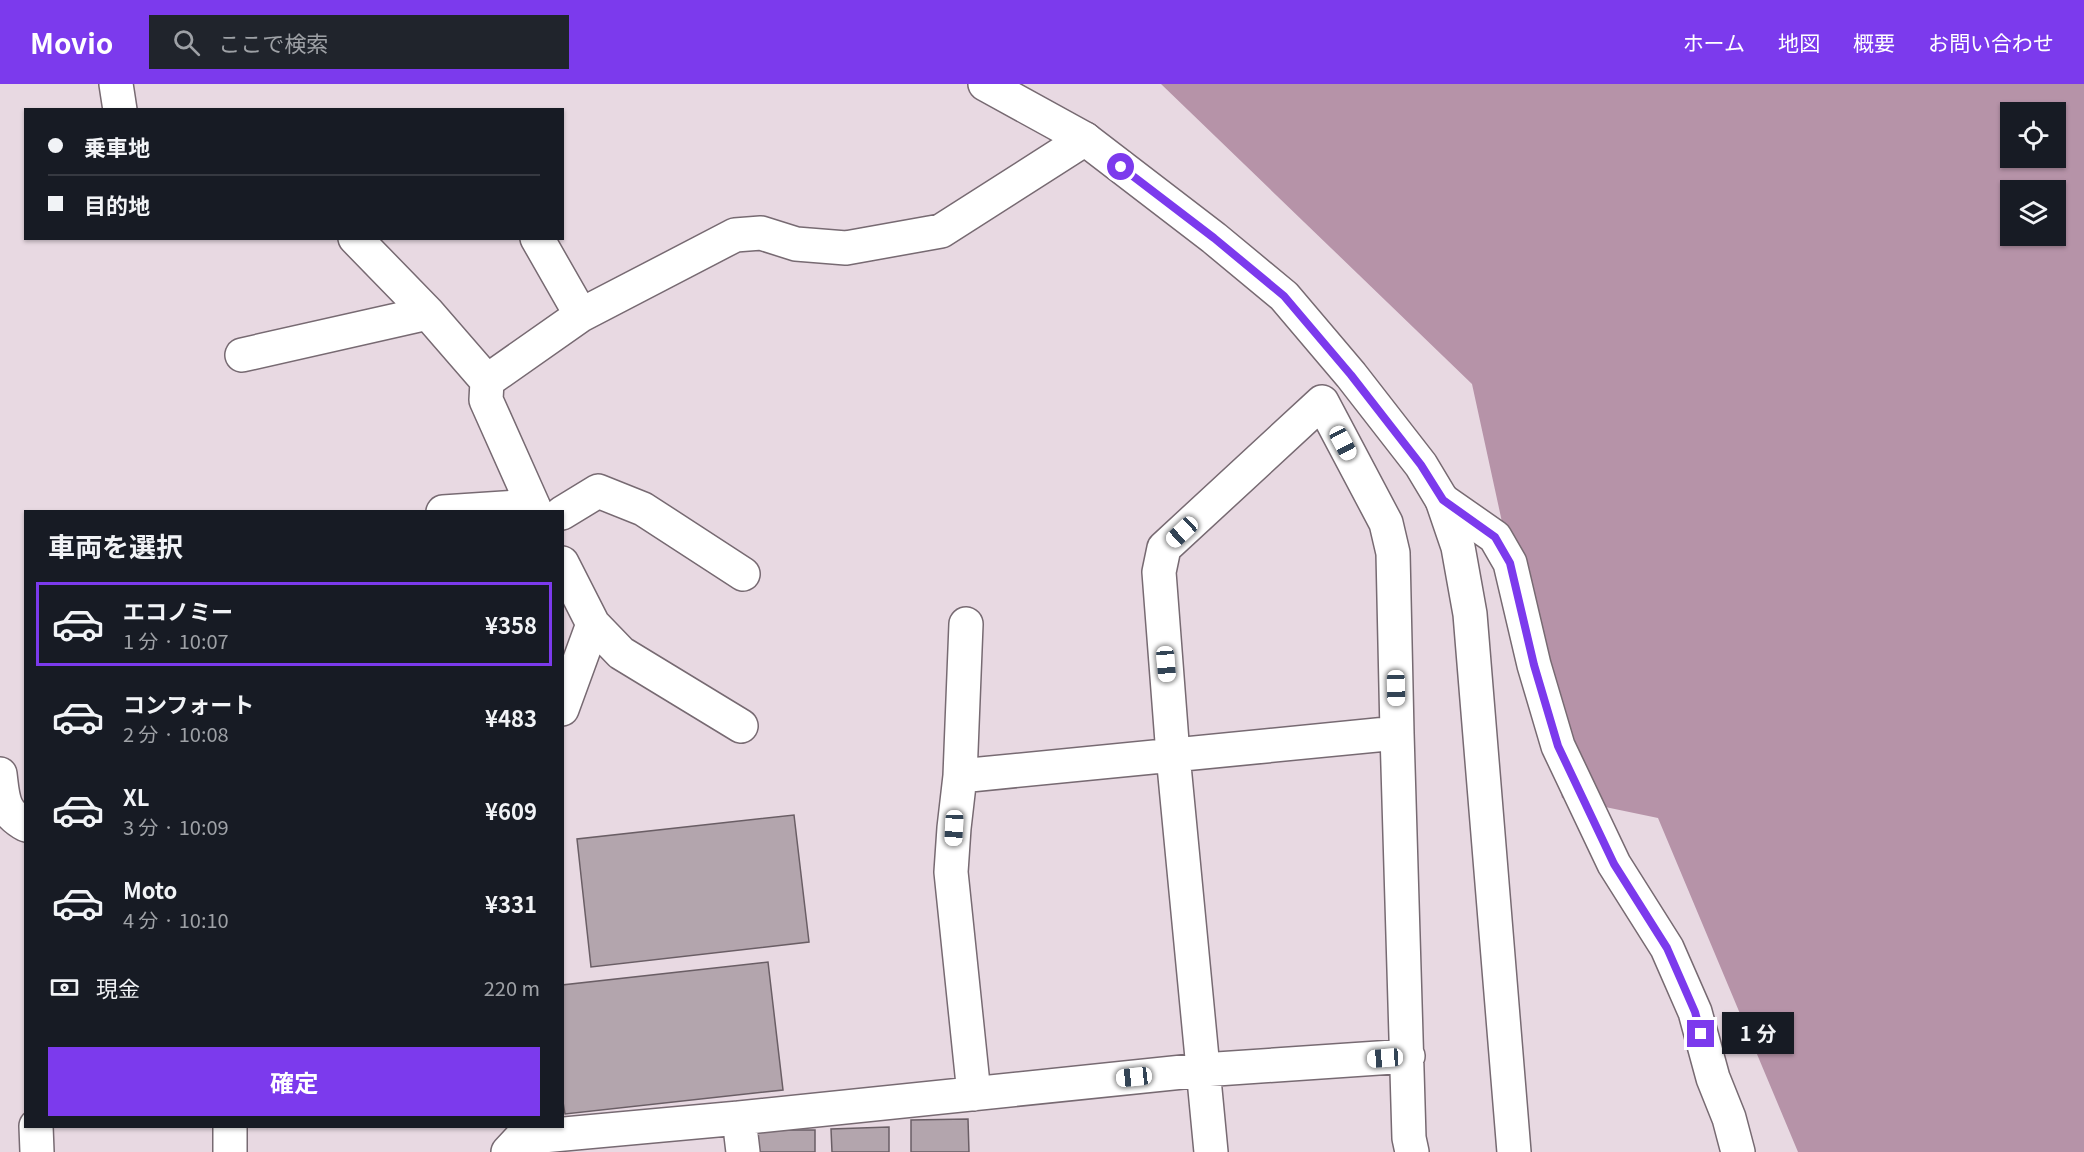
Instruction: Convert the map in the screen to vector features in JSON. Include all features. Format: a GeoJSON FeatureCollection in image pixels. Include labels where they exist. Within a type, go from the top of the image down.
{"type":"FeatureCollection","features":[{"type":"Feature","properties":{"kind":"street"},"geometry":{"type":"LineString","coordinates":[[116,84],[120,108]]}},
{"type":"Feature","properties":{"kind":"street"},"geometry":{"type":"LineString","coordinates":[[985,84],[1084,139],[1214,238],[1284,296],[1351,375],[1421,465],[1443,500],[1458,547],[1470,614],[1514,1152]]}},
{"type":"Feature","properties":{"kind":"street"},"geometry":{"type":"LineString","coordinates":[[487,381],[581,315],[735,235],[761,233],[796,244],[846,248],[941,231],[1084,139]]}},
{"type":"Feature","properties":{"kind":"street"},"geometry":{"type":"LineString","coordinates":[[357,240],[428,313],[487,381],[486,400],[544,510],[598,491],[643,509],[743,574]]}},
{"type":"Feature","properties":{"kind":"street"},"geometry":{"type":"LineString","coordinates":[[538,240],[581,315]]}},
{"type":"Feature","properties":{"kind":"street"},"geometry":{"type":"LineString","coordinates":[[242,355],[428,313]]}},
{"type":"Feature","properties":{"kind":"street"},"geometry":{"type":"LineString","coordinates":[[1211,1152],[1158,572],[1164,548],[1351,375]]}},
{"type":"Feature","properties":{"kind":"street"},"geometry":{"type":"LineString","coordinates":[[1322,402],[1386,523],[1393,553],[1396,734],[1409,1138],[1412,1152]]}},
{"type":"Feature","properties":{"kind":"street"},"geometry":{"type":"LineString","coordinates":[[1443,500],[1495,537],[1510,563],[1534,665],[1558,746],[1614,864],[1667,948],[1695,1012],[1713,1078],[1729,1118],[1738,1152]]}},
{"type":"Feature","properties":{"kind":"street"},"geometry":{"type":"LineString","coordinates":[[564,567],[593,624],[621,653],[741,726]]}},
{"type":"Feature","properties":{"kind":"street"},"geometry":{"type":"LineString","coordinates":[[564,704],[593,624]]}},
{"type":"Feature","properties":{"kind":"street"},"geometry":{"type":"LineString","coordinates":[[966,624],[960,776],[951,872],[974,1094]]}},
{"type":"Feature","properties":{"kind":"street"},"geometry":{"type":"LineString","coordinates":[[960,776],[1396,734]]}},
{"type":"Feature","properties":{"kind":"street"},"geometry":{"type":"LineString","coordinates":[[0,774],[3,802],[14,818],[24,824]]}},
{"type":"Feature","properties":{"kind":"street"},"geometry":{"type":"LineString","coordinates":[[508,1152],[521,1138],[739,1119],[1202,1070],[1408,1056]]}},
{"type":"Feature","properties":{"kind":"street"},"geometry":{"type":"LineString","coordinates":[[739,1119],[743,1152]]}},
{"type":"Feature","properties":{"kind":"street"},"geometry":{"type":"LineString","coordinates":[[36,1128],[37,1152]]}},
{"type":"Feature","properties":{"kind":"street"},"geometry":{"type":"LineString","coordinates":[[230,1128],[230,1152]]}},
{"type":"Feature","properties":{"kind":"shaded area"},"geometry":{"type":"Polygon","coordinates":[[[1161,84],[2084,84],[2084,1152],[1798,1152],[1658,818],[1562,798],[1472,384],[1161,84]]]}},
{"type":"Feature","properties":{"kind":"building"},"geometry":{"type":"Polygon","coordinates":[[[794,815],[809,942],[591,967],[577,839],[794,815]]]}},
{"type":"Feature","properties":{"kind":"building"},"geometry":{"type":"Polygon","coordinates":[[[768,962],[783,1090],[565,1114],[564,985],[768,962]]]}},
{"type":"Feature","properties":{"kind":"building"},"geometry":{"type":"Polygon","coordinates":[[[968,1119],[969,1152],[911,1152],[911,1120],[968,1119]]]}},
{"type":"Feature","properties":{"kind":"building"},"geometry":{"type":"Polygon","coordinates":[[[889,1127],[889,1152],[832,1152],[831,1129],[889,1127]]]}},
{"type":"Feature","properties":{"kind":"building"},"geometry":{"type":"Polygon","coordinates":[[[757,1130],[815,1130],[815,1152],[757,1152],[757,1130]]]}},
{"type":"Feature","properties":{"kind":"route"},"geometry":{"type":"LineString","coordinates":[[1121,167],[1214,238],[1284,296],[1351,375],[1421,465],[1443,500],[1495,537],[1510,563],[1534,665],[1558,746],[1614,864],[1667,948],[1695,1012],[1701,1034]]}}]}
